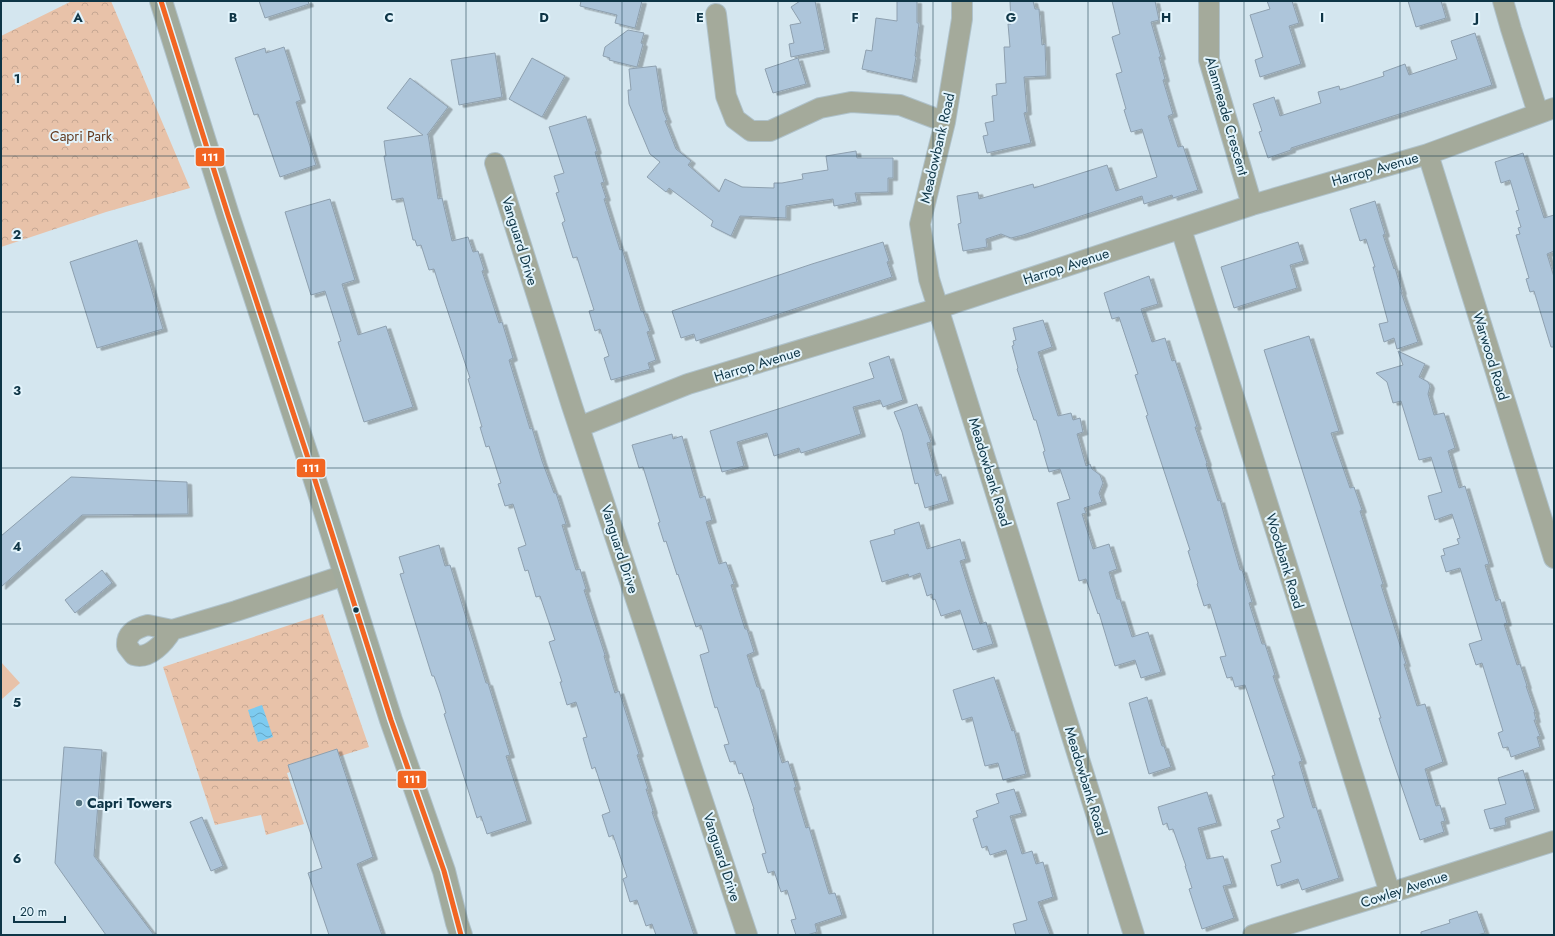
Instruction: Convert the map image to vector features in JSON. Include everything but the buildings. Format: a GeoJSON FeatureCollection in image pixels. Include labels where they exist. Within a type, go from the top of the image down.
{"type":"FeatureCollection","features":[{"type":"Feature","properties":{"kind":"main road"},"geometry":{"type":"LineString","coordinates":[[161,1],[230,222],[302,440],[391,720],[444,871],[461,935]]}},
{"type":"Feature","properties":{"kind":"street","name":"Meadowbank Road"},"geometry":{"type":"LineString","coordinates":[[962,1],[962,19],[945,122],[920,224],[929,279],[1134,935]]}},
{"type":"Feature","properties":{"kind":"street","name":"Alanmeade Crescent"},"geometry":{"type":"LineString","coordinates":[[1208,1],[1208,60],[1252,205]]}},
{"type":"Feature","properties":{"kind":"street"},"geometry":{"type":"LineString","coordinates":[[1503,1],[1510,29],[1546,111]]}},
{"type":"Feature","properties":{"kind":"street"},"geometry":{"type":"LineString","coordinates":[[716,14],[726,96],[735,119],[751,131],[770,131],[820,108],[851,102],[900,105],[945,122]]}},
{"type":"Feature","properties":{"kind":"street","name":"Harrop Avenue"},"geometry":{"type":"LineString","coordinates":[[579,427],[688,384],[939,308],[1252,205],[1428,154],[1546,111]]}},
{"type":"Feature","properties":{"kind":"street","name":"Warwood Road"},"geometry":{"type":"LineString","coordinates":[[1428,154],[1554,558]]}},
{"type":"Feature","properties":{"kind":"street","name":"Vanguard Drive"},"geometry":{"type":"LineString","coordinates":[[495,163],[579,427],[747,935]]}},
{"type":"Feature","properties":{"kind":"street","name":"Woodbank Road"},"geometry":{"type":"LineString","coordinates":[[1181,229],[1390,894]]}},
{"type":"Feature","properties":{"kind":"street"},"geometry":{"type":"LineString","coordinates":[[172,630],[236,611],[345,575]]}},
{"type":"Feature","properties":{"kind":"street","name":"Cowley Avenue"},"geometry":{"type":"LineString","coordinates":[[1254,935],[1390,894],[1554,840]]}},
{"type":"Feature","properties":{"kind":"green space","name":"Capri Park"},"geometry":{"type":"Polygon","coordinates":[[[72,1],[111,1],[190,188],[106,212],[1,247],[1,36],[72,1]]]}},
{"type":"Feature","properties":{"kind":"green space"},"geometry":{"type":"Polygon","coordinates":[[[323,614],[369,747],[287,773],[304,824],[266,835],[261,815],[215,825],[163,667],[323,614]]]}},
{"type":"Feature","properties":{"kind":"green space"},"geometry":{"type":"Polygon","coordinates":[[[1,662],[20,683],[2,699],[1,697],[1,662]]]}},
{"type":"Feature","properties":{"kind":"water"},"geometry":{"type":"Polygon","coordinates":[[[262,705],[273,737],[258,742],[248,710],[262,705]]]}},
{"type":"Feature","properties":{"kind":"transit line","name":"111"},"geometry":{"type":"LineString","coordinates":[[161,1],[228,215],[307,455],[391,720],[444,871],[461,935]]}},
{"type":"Feature","properties":{"kind":"place","name":"Capri Towers"},"geometry":{"type":"Point","coordinates":[79,803]}}]}
